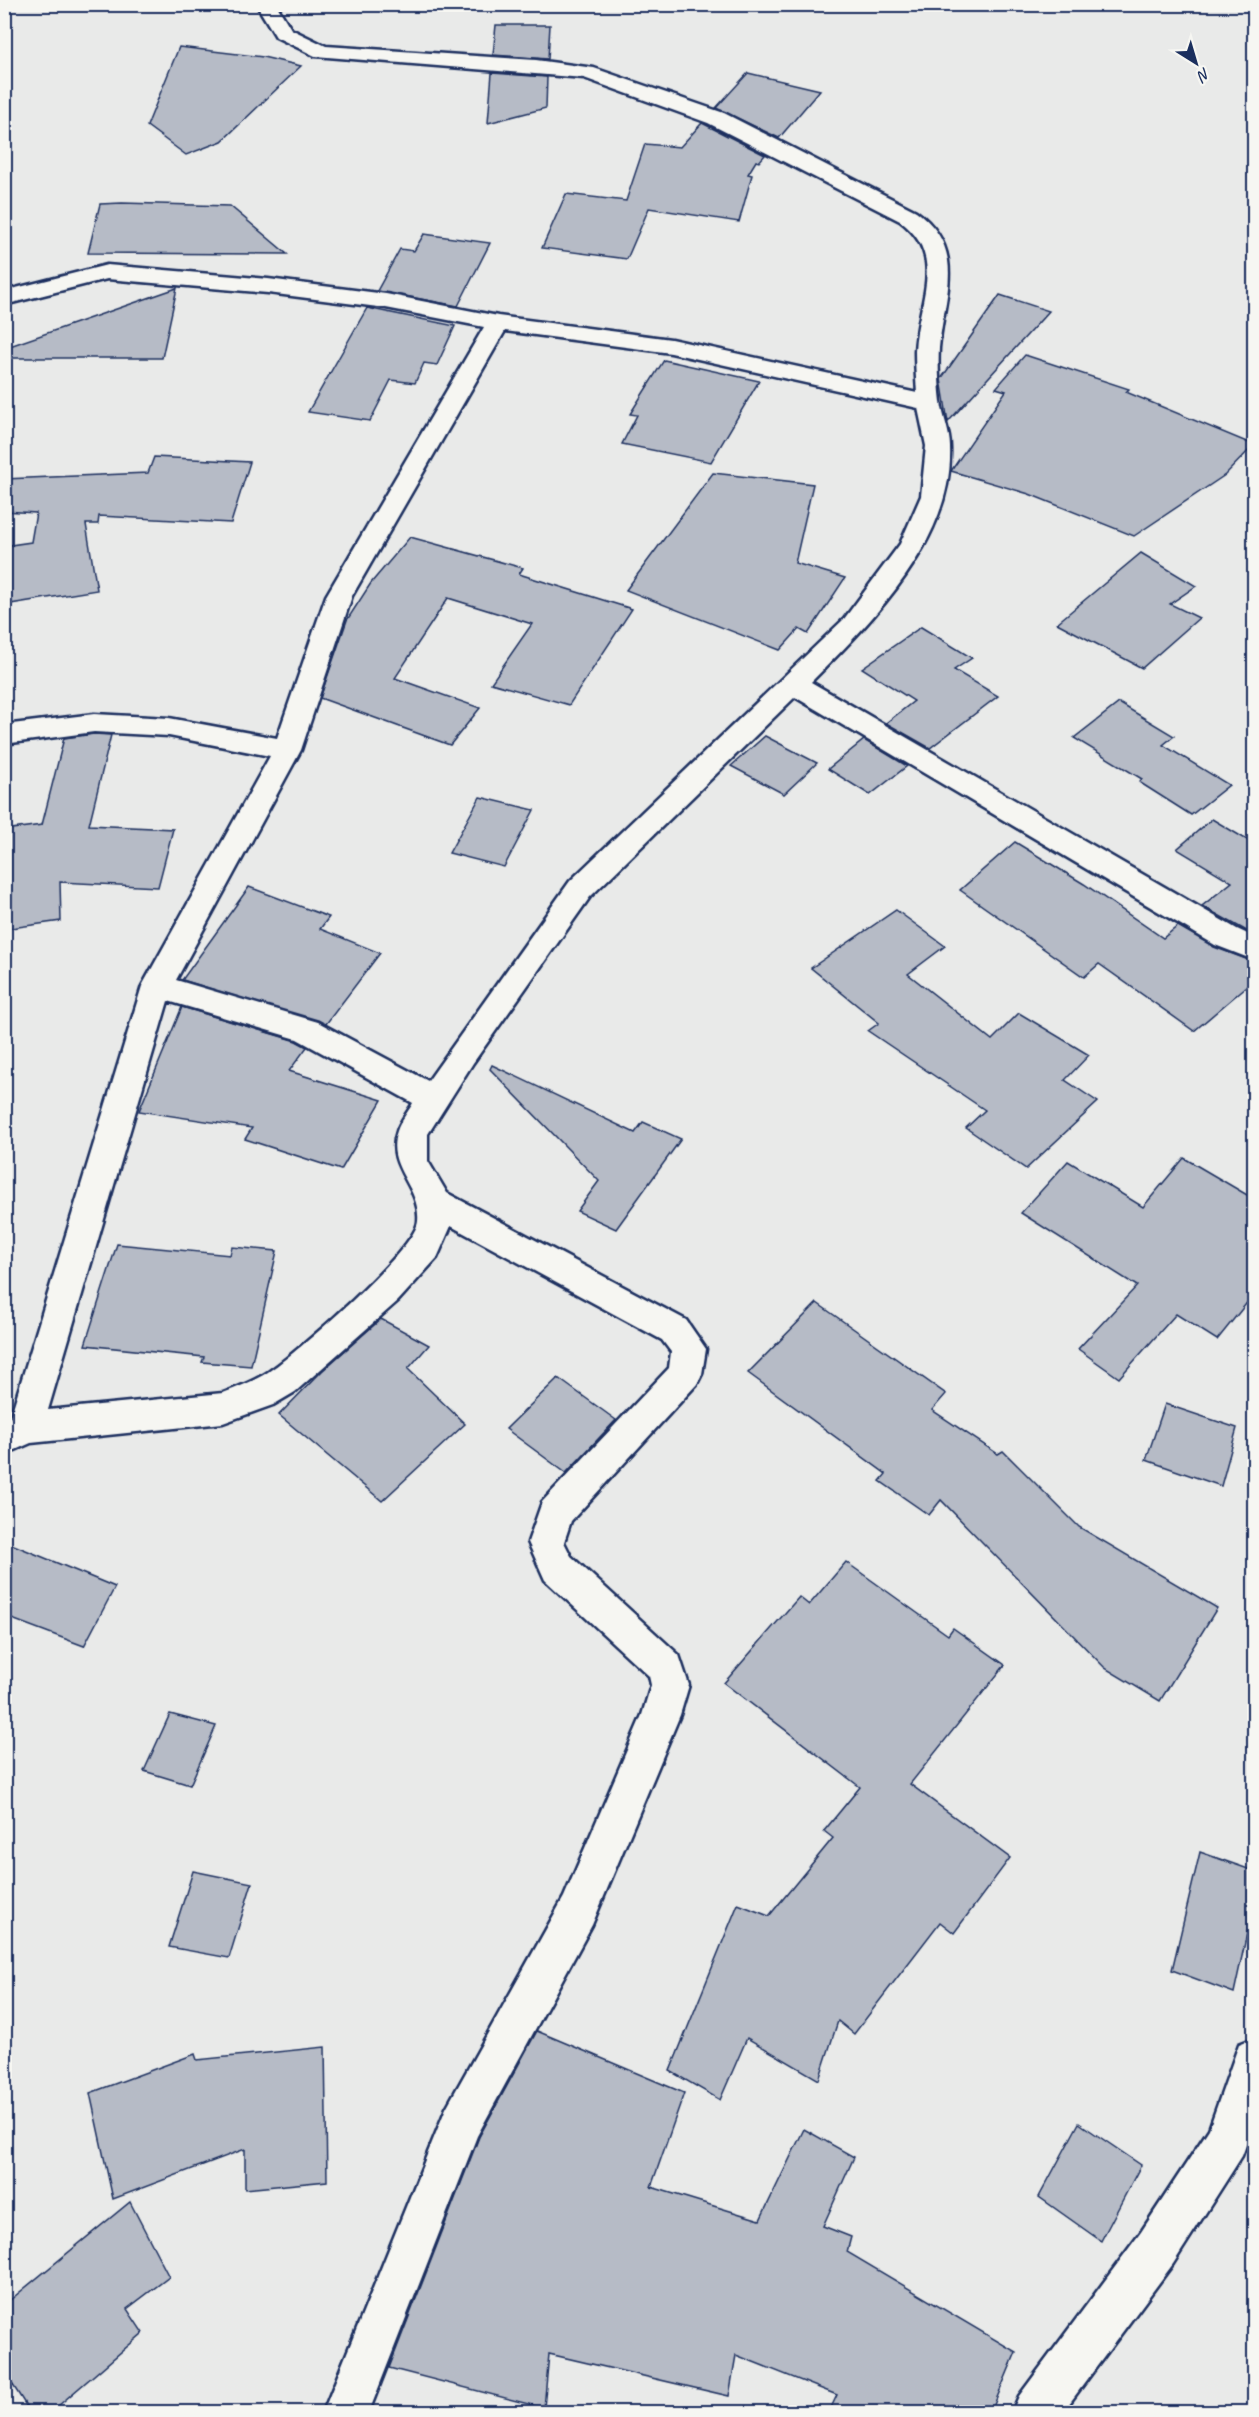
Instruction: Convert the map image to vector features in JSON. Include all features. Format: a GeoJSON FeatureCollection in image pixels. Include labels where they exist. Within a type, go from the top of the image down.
{"type":"FeatureCollection","features":[{"type":"Feature","properties":{"kind":"street"},"geometry":{"type":"LineString","coordinates":[[266,4],[283,33],[322,52],[536,66],[587,72],[717,118],[909,216],[924,228],[936,247],[939,268],[927,350],[929,403],[938,447],[934,496],[912,546],[853,625],[580,889],[500,999],[412,1132],[412,1162],[435,1202],[435,1224],[424,1248],[386,1291],[283,1381],[261,1394],[223,1408],[15,1434],[157,986],[288,750],[339,596],[498,323]]}},
{"type":"Feature","properties":{"kind":"street"},"geometry":{"type":"LineString","coordinates":[[4,298],[107,272],[268,286],[386,301],[498,323],[671,346],[929,403]]}},
{"type":"Feature","properties":{"kind":"street"},"geometry":{"type":"LineString","coordinates":[[792,683],[1226,937],[1254,949]]}},
{"type":"Feature","properties":{"kind":"street"},"geometry":{"type":"LineString","coordinates":[[4,735],[94,723],[158,726],[288,750]]}},
{"type":"Feature","properties":{"kind":"street"},"geometry":{"type":"LineString","coordinates":[[157,986],[307,1030],[433,1099]]}},
{"type":"Feature","properties":{"kind":"street"},"geometry":{"type":"LineString","coordinates":[[346,2412],[461,2123],[578,1911],[661,1715],[670,1685],[666,1667],[558,1569],[546,1542],[555,1513],[685,1374],[689,1349],[674,1330],[435,1202]]}},
{"type":"Feature","properties":{"kind":"street"},"geometry":{"type":"LineString","coordinates":[[1035,2412],[1157,2247],[1227,2141],[1254,2059]]}},
{"type":"Feature","properties":{"kind":"building"},"geometry":{"type":"Polygon","coordinates":[[[496,25],[550,25],[548,59],[493,55],[496,25]]]}},
{"type":"Feature","properties":{"kind":"building"},"geometry":{"type":"Polygon","coordinates":[[[179,47],[263,57],[301,66],[222,141],[186,155],[147,126],[179,47]]]}},
{"type":"Feature","properties":{"kind":"building"},"geometry":{"type":"Polygon","coordinates":[[[492,73],[547,77],[546,108],[488,123],[492,73]]]}},
{"type":"Feature","properties":{"kind":"building"},"geometry":{"type":"Polygon","coordinates":[[[748,73],[820,90],[779,138],[716,108],[748,73]]]}},
{"type":"Feature","properties":{"kind":"building"},"geometry":{"type":"Polygon","coordinates":[[[702,123],[765,155],[759,162],[756,161],[748,174],[752,175],[739,222],[649,208],[627,259],[542,248],[566,194],[626,201],[645,144],[680,147],[702,123]]]}},
{"type":"Feature","properties":{"kind":"building"},"geometry":{"type":"Polygon","coordinates":[[[100,204],[230,206],[287,254],[88,253],[100,204]]]}},
{"type":"Feature","properties":{"kind":"building"},"geometry":{"type":"Polygon","coordinates":[[[424,234],[490,243],[458,306],[377,291],[400,249],[414,251],[424,234]]]}},
{"type":"Feature","properties":{"kind":"building"},"geometry":{"type":"Polygon","coordinates":[[[177,288],[162,358],[4,358],[4,348],[177,288]]]}},
{"type":"Feature","properties":{"kind":"building"},"geometry":{"type":"Polygon","coordinates":[[[1000,295],[1049,311],[948,422],[941,379],[1000,295]]]}},
{"type":"Feature","properties":{"kind":"building"},"geometry":{"type":"Polygon","coordinates":[[[367,308],[455,326],[437,365],[424,363],[415,383],[391,380],[370,421],[308,412],[367,308]]]}},
{"type":"Feature","properties":{"kind":"building"},"geometry":{"type":"Polygon","coordinates":[[[1025,355],[1129,389],[1126,392],[1254,445],[1225,475],[1134,536],[1029,494],[951,471],[1006,391],[996,388],[1025,355]]]}},
{"type":"Feature","properties":{"kind":"building"},"geometry":{"type":"Polygon","coordinates":[[[664,360],[759,381],[711,462],[622,444],[637,415],[630,414],[664,360]]]}},
{"type":"Feature","properties":{"kind":"building"},"geometry":{"type":"Polygon","coordinates":[[[154,457],[250,462],[231,523],[99,516],[98,524],[86,524],[97,590],[4,605],[4,546],[31,542],[36,513],[4,511],[4,479],[148,473],[154,457]]]}},
{"type":"Feature","properties":{"kind":"building"},"geometry":{"type":"Polygon","coordinates":[[[713,473],[813,484],[795,563],[845,578],[808,634],[799,629],[780,650],[626,590],[713,473]]]}},
{"type":"Feature","properties":{"kind":"building"},"geometry":{"type":"Polygon","coordinates":[[[410,537],[523,568],[519,574],[632,609],[569,705],[491,683],[532,624],[448,598],[395,678],[480,708],[450,745],[320,698],[347,620],[371,583],[410,537]]]}},
{"type":"Feature","properties":{"kind":"building"},"geometry":{"type":"Polygon","coordinates":[[[1141,553],[1196,586],[1170,604],[1199,618],[1142,668],[1057,623],[1141,553]]]}},
{"type":"Feature","properties":{"kind":"building"},"geometry":{"type":"Polygon","coordinates":[[[921,627],[972,658],[954,670],[998,696],[930,748],[886,723],[914,701],[862,668],[921,627]]]}},
{"type":"Feature","properties":{"kind":"building"},"geometry":{"type":"Polygon","coordinates":[[[1119,703],[1174,736],[1163,745],[1229,785],[1191,815],[1139,782],[1142,779],[1074,738],[1119,703]]]}},
{"type":"Feature","properties":{"kind":"building"},"geometry":{"type":"Polygon","coordinates":[[[94,734],[111,735],[89,825],[173,829],[158,887],[60,882],[61,921],[4,929],[4,830],[42,825],[64,738],[94,734]]]}},
{"type":"Feature","properties":{"kind":"building"},"geometry":{"type":"Polygon","coordinates":[[[765,736],[817,763],[784,794],[731,766],[765,736]]]}},
{"type":"Feature","properties":{"kind":"building"},"geometry":{"type":"Polygon","coordinates":[[[864,740],[907,766],[870,795],[828,769],[864,740]]]}},
{"type":"Feature","properties":{"kind":"building"},"geometry":{"type":"Polygon","coordinates":[[[480,797],[534,810],[504,867],[449,853],[480,797]]]}},
{"type":"Feature","properties":{"kind":"building"},"geometry":{"type":"Polygon","coordinates":[[[1212,819],[1254,844],[1254,935],[1202,906],[1232,882],[1177,849],[1212,819]]]}},
{"type":"Feature","properties":{"kind":"building"},"geometry":{"type":"Polygon","coordinates":[[[1015,842],[1084,884],[1163,938],[1178,926],[1214,947],[1254,962],[1254,980],[1194,1031],[1099,964],[1084,977],[960,890],[1015,842]]]}},
{"type":"Feature","properties":{"kind":"building"},"geometry":{"type":"Polygon","coordinates":[[[249,887],[329,917],[320,929],[380,953],[326,1024],[182,980],[249,887]]]}},
{"type":"Feature","properties":{"kind":"building"},"geometry":{"type":"Polygon","coordinates":[[[896,910],[945,946],[908,974],[992,1040],[1019,1013],[1089,1055],[1065,1080],[1098,1102],[1026,1169],[966,1128],[985,1110],[868,1031],[879,1023],[811,968],[896,910]]]}},
{"type":"Feature","properties":{"kind":"building"},"geometry":{"type":"Polygon","coordinates":[[[182,1007],[296,1041],[307,1047],[289,1071],[382,1100],[341,1170],[245,1139],[252,1128],[139,1111],[182,1007]]]}},
{"type":"Feature","properties":{"kind":"building"},"geometry":{"type":"Polygon","coordinates":[[[492,1065],[635,1133],[643,1122],[681,1139],[616,1229],[577,1211],[599,1181],[490,1069],[492,1065]]]}},
{"type":"Feature","properties":{"kind":"building"},"geometry":{"type":"Polygon","coordinates":[[[1184,1158],[1254,1199],[1254,1294],[1217,1340],[1176,1314],[1119,1378],[1078,1349],[1137,1286],[1021,1213],[1068,1161],[1143,1207],[1184,1158]]]}},
{"type":"Feature","properties":{"kind":"building"},"geometry":{"type":"Polygon","coordinates":[[[117,1244],[230,1255],[232,1247],[277,1251],[251,1366],[202,1362],[204,1357],[85,1345],[117,1244]]]}},
{"type":"Feature","properties":{"kind":"building"},"geometry":{"type":"Polygon","coordinates":[[[817,1303],[946,1394],[932,1410],[998,1454],[1003,1451],[1079,1527],[1217,1608],[1160,1701],[1105,1668],[941,1500],[929,1515],[880,1481],[886,1474],[748,1373],[817,1303]]]}},
{"type":"Feature","properties":{"kind":"building"},"geometry":{"type":"Polygon","coordinates":[[[381,1319],[429,1345],[408,1369],[465,1424],[382,1501],[279,1415],[322,1371],[381,1319]]]}},
{"type":"Feature","properties":{"kind":"building"},"geometry":{"type":"Polygon","coordinates":[[[558,1378],[616,1420],[566,1473],[506,1429],[558,1378]]]}},
{"type":"Feature","properties":{"kind":"building"},"geometry":{"type":"Polygon","coordinates":[[[1165,1404],[1237,1428],[1221,1486],[1146,1460],[1165,1404]]]}},
{"type":"Feature","properties":{"kind":"building"},"geometry":{"type":"Polygon","coordinates":[[[4,1541],[115,1587],[84,1646],[4,1616],[4,1541]]]}},
{"type":"Feature","properties":{"kind":"building"},"geometry":{"type":"Polygon","coordinates":[[[846,1562],[948,1635],[953,1628],[1005,1665],[910,1784],[1010,1858],[954,1933],[940,1922],[854,2034],[838,2021],[819,2080],[747,2038],[720,2100],[670,2071],[738,1904],[769,1916],[833,1838],[824,1831],[860,1787],[724,1683],[799,1597],[809,1605],[846,1562]]]}},
{"type":"Feature","properties":{"kind":"building"},"geometry":{"type":"Polygon","coordinates":[[[170,1714],[216,1726],[190,1785],[144,1771],[170,1714]]]}},
{"type":"Feature","properties":{"kind":"building"},"geometry":{"type":"Polygon","coordinates":[[[1200,1852],[1254,1871],[1254,1901],[1234,1993],[1172,1970],[1200,1852]]]}},
{"type":"Feature","properties":{"kind":"building"},"geometry":{"type":"Polygon","coordinates":[[[193,1871],[252,1883],[229,1958],[169,1947],[193,1871]]]}},
{"type":"Feature","properties":{"kind":"building"},"geometry":{"type":"Polygon","coordinates":[[[537,2031],[684,2093],[651,2187],[760,2220],[804,2129],[854,2157],[823,2226],[851,2237],[847,2252],[1016,2352],[991,2412],[829,2412],[837,2395],[736,2355],[729,2396],[549,2354],[544,2408],[389,2368],[479,2137],[537,2031]]]}},
{"type":"Feature","properties":{"kind":"building"},"geometry":{"type":"Polygon","coordinates":[[[325,2047],[327,2181],[245,2189],[245,2149],[113,2199],[90,2093],[195,2054],[197,2060],[325,2047]]]}},
{"type":"Feature","properties":{"kind":"building"},"geometry":{"type":"Polygon","coordinates":[[[1079,2123],[1141,2165],[1101,2241],[1039,2197],[1079,2123]]]}},
{"type":"Feature","properties":{"kind":"building"},"geometry":{"type":"Polygon","coordinates":[[[130,2202],[169,2277],[127,2309],[143,2333],[51,2412],[30,2412],[4,2371],[4,2305],[130,2202]]]}}]}
